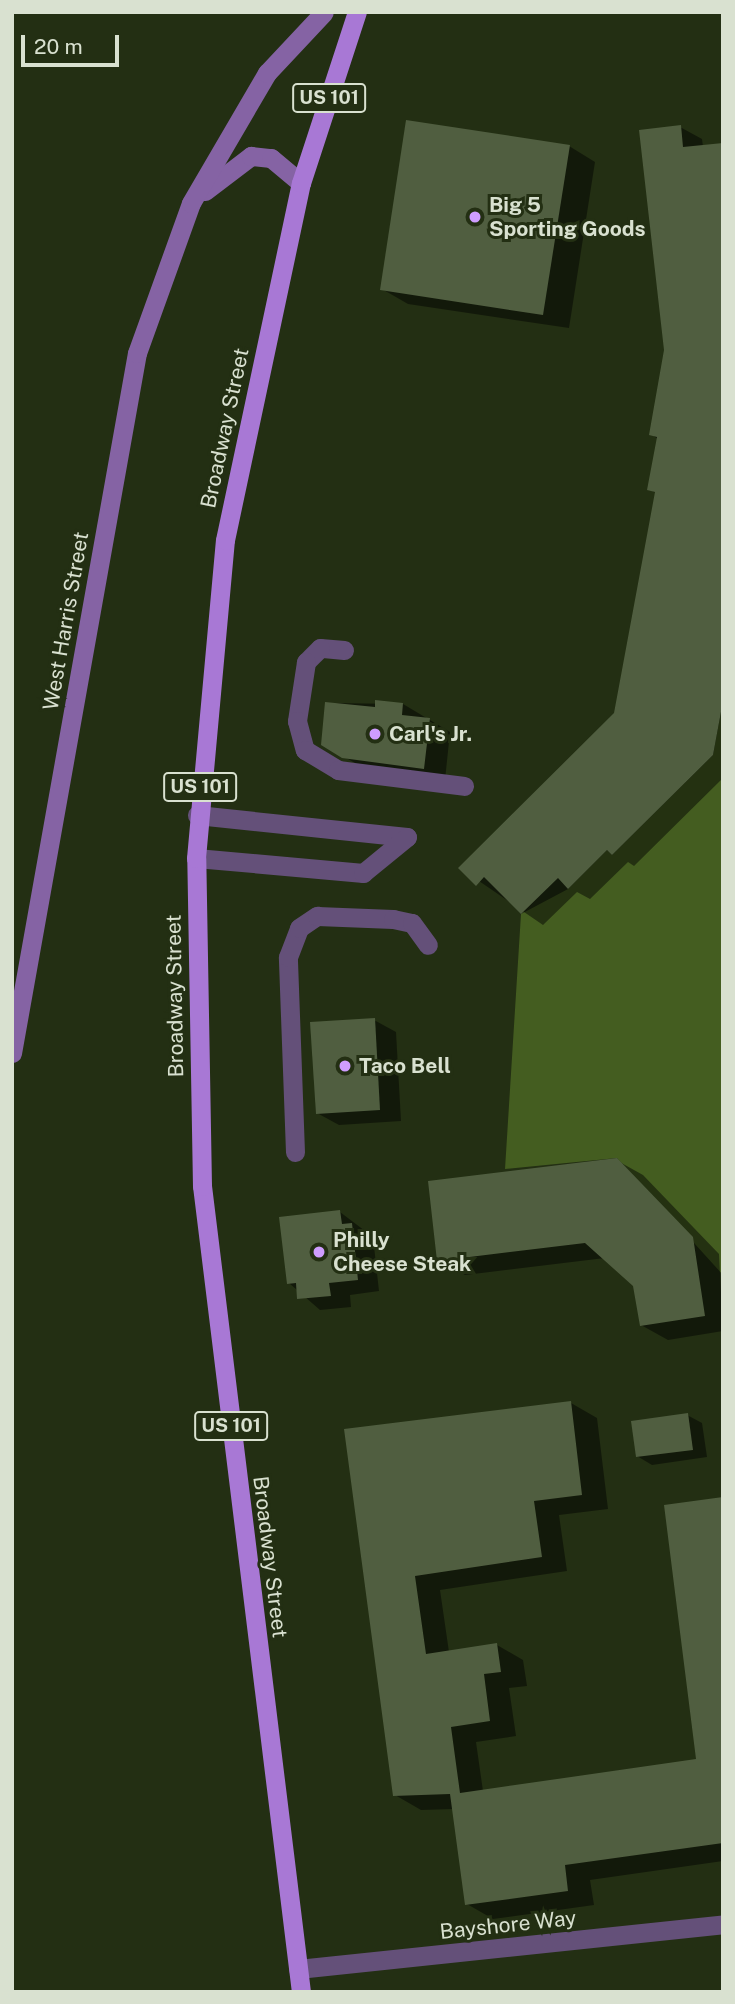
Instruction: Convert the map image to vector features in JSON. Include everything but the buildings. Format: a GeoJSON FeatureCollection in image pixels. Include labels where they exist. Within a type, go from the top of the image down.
{"type":"FeatureCollection","features":[{"type":"Feature","properties":{"kind":"highway","name":"Broadway Street"},"geometry":{"type":"LineString","coordinates":[[302,1992],[202,1186],[197,815],[225,540],[301,183],[357,12]]}},
{"type":"Feature","properties":{"kind":"main road","name":"West Harris Street"},"geometry":{"type":"LineString","coordinates":[[12,1053],[137,353],[191,204],[267,73],[324,12]]}},
{"type":"Feature","properties":{"kind":"main road"},"geometry":{"type":"LineString","coordinates":[[191,204],[251,156],[271,158],[301,183]]}},
{"type":"Feature","properties":{"kind":"street"},"geometry":{"type":"LineString","coordinates":[[344,650],[320,648],[306,662],[297,721],[305,750],[338,770],[464,786]]}},
{"type":"Feature","properties":{"kind":"street"},"geometry":{"type":"LineString","coordinates":[[196,858],[363,873],[407,837],[197,815]]}},
{"type":"Feature","properties":{"kind":"street"},"geometry":{"type":"LineString","coordinates":[[295,1152],[288,957],[299,928],[317,916],[393,919],[412,923],[428,945]]}},
{"type":"Feature","properties":{"kind":"street","name":"Bayshore Way"},"geometry":{"type":"LineString","coordinates":[[298,1969],[723,1924]]}},
{"type":"Feature","properties":{"kind":"green space"},"geometry":{"type":"Polygon","coordinates":[[[723,701],[723,1275],[617,1158],[505,1169],[521,914],[568,889],[607,850],[612,855],[713,755],[723,701]]]}},
{"type":"Feature","properties":{"kind":"place","name":"Big 5 Sporting Goods"},"geometry":{"type":"Point","coordinates":[475,217]}},
{"type":"Feature","properties":{"kind":"place","name":"Carl's Jr."},"geometry":{"type":"Point","coordinates":[375,734]}},
{"type":"Feature","properties":{"kind":"place","name":"Taco Bell"},"geometry":{"type":"Point","coordinates":[345,1066]}},
{"type":"Feature","properties":{"kind":"place","name":"Philly Cheese Steak"},"geometry":{"type":"Point","coordinates":[319,1252]}}]}
